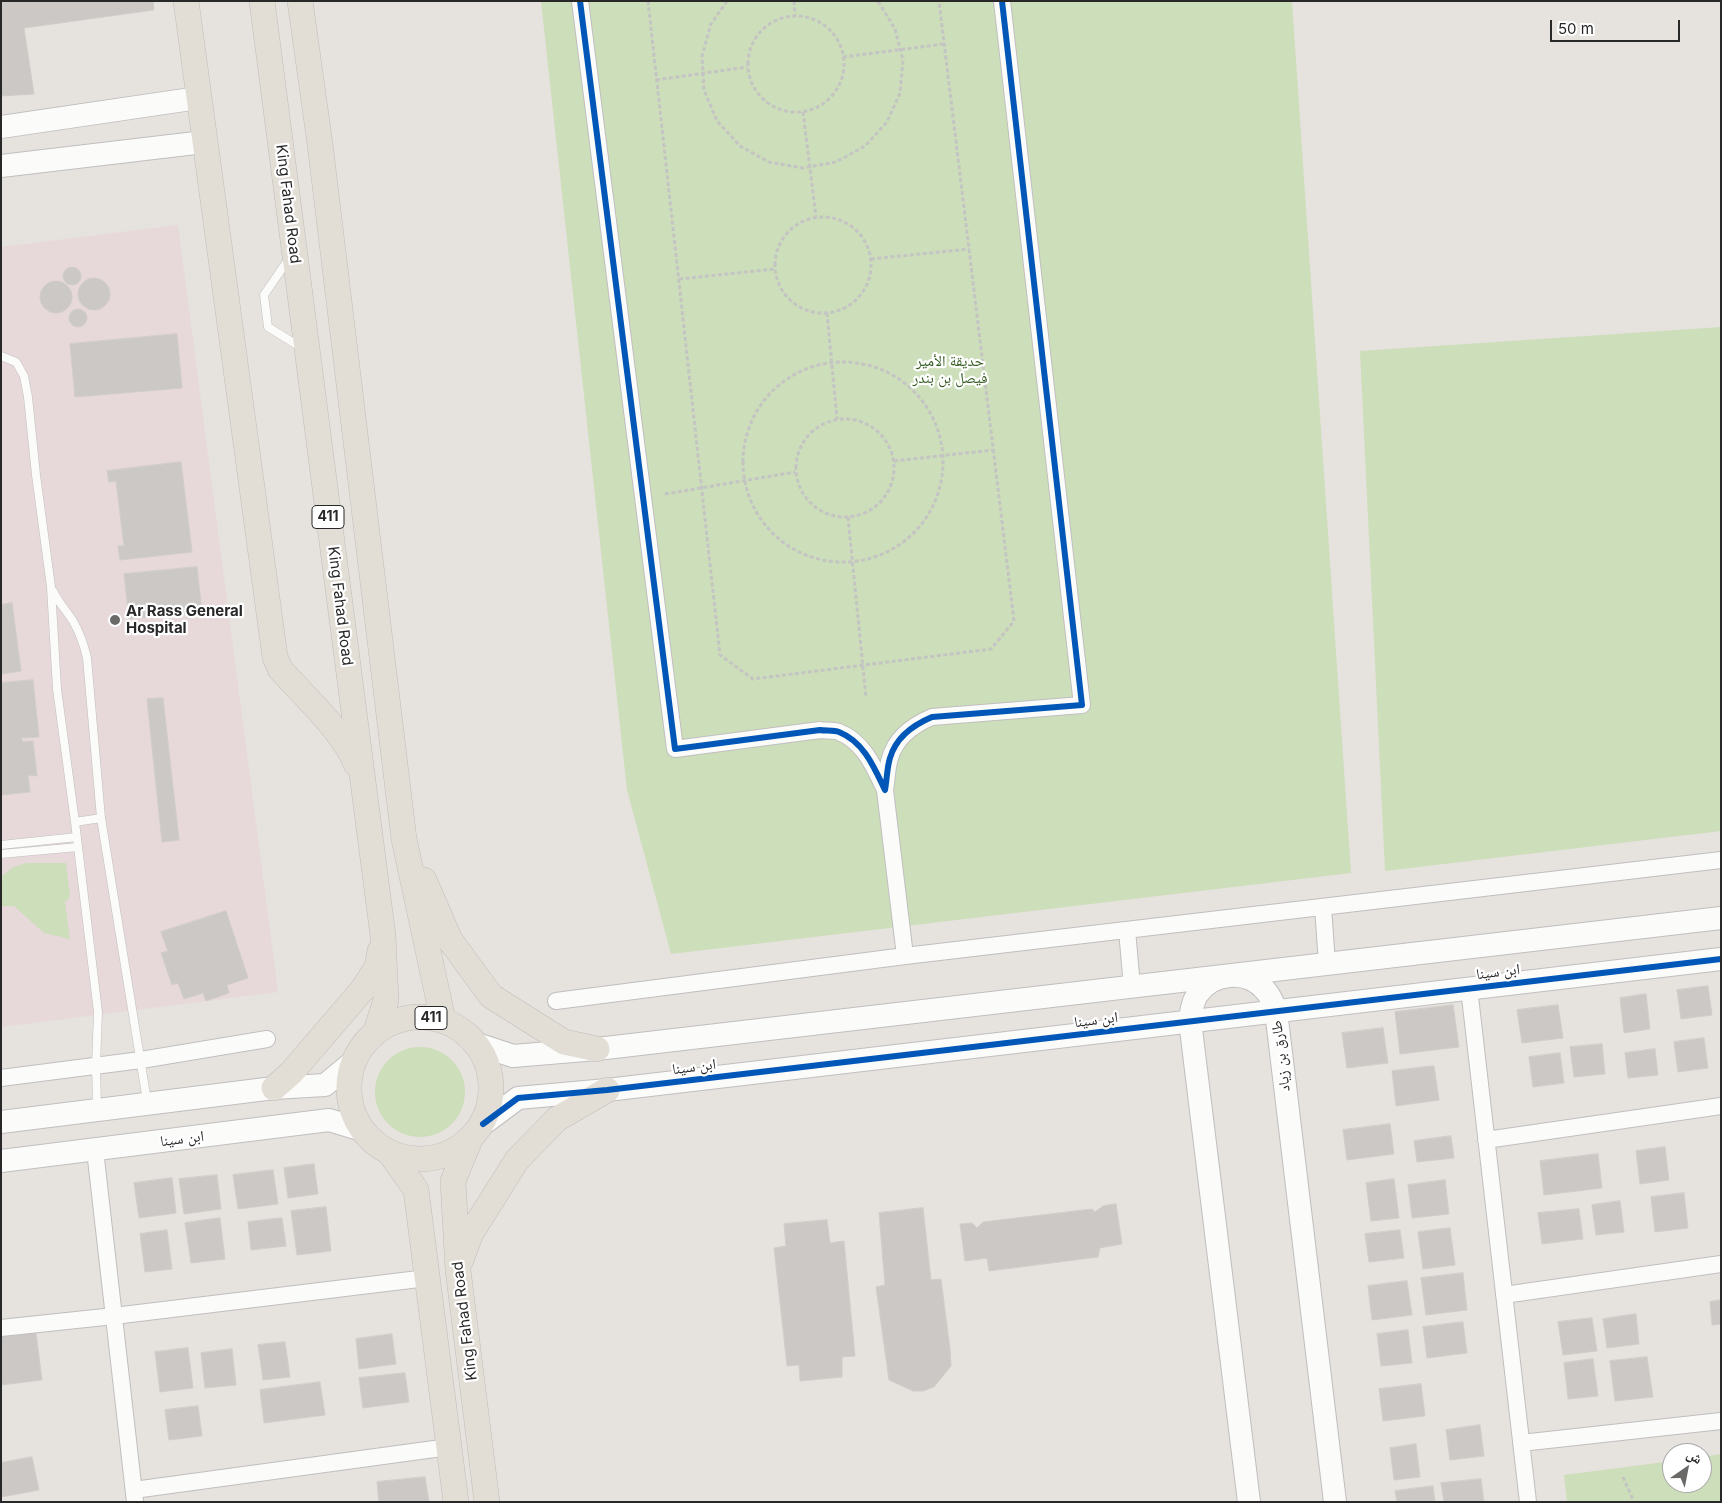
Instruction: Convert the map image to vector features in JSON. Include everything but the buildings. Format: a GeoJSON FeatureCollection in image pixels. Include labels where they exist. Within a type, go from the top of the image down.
{"type":"FeatureCollection","features":[{"type":"Feature","properties":{"kind":"main road"},"geometry":{"type":"LineString","coordinates":[[186,1],[275,657],[280,669],[341,737],[352,753],[363,784]]}},
{"type":"Feature","properties":{"kind":"main road","name":"King Fahad Road"},"geometry":{"type":"LineString","coordinates":[[262,1],[382,936],[386,1000],[376,1031]]}},
{"type":"Feature","properties":{"kind":"main road","name":"411"},"geometry":{"type":"LineString","coordinates":[[300,1],[320,144],[404,839],[442,1020]]}},
{"type":"Feature","properties":{"kind":"main road"},"geometry":{"type":"LineString","coordinates":[[404,839],[450,940],[491,996],[564,1042],[597,1049]]}},
{"type":"Feature","properties":{"kind":"main road"},"geometry":{"type":"LineString","coordinates":[[274,1088],[291,1073],[363,989],[377,967],[382,936]]}},
{"type":"Feature","properties":{"kind":"main road","name":"411"},"geometry":{"type":"LineString","coordinates":[[420,1017],[442,1020],[462,1030],[477,1044],[487,1062],[492,1084],[490,1105],[476,1133],[451,1153],[431,1159],[410,1159],[390,1153],[374,1143],[362,1130],[352,1109],[349,1085],[354,1062],[363,1045],[376,1031],[397,1020],[420,1017]]}},
{"type":"Feature","properties":{"kind":"main road"},"geometry":{"type":"LineString","coordinates":[[458,1270],[471,1233],[517,1160],[558,1119],[607,1090]]}},
{"type":"Feature","properties":{"kind":"main road","name":"King Fahad Road"},"geometry":{"type":"LineString","coordinates":[[476,1133],[453,1181],[458,1270],[487,1502]]}},
{"type":"Feature","properties":{"kind":"main road","name":"411"},"geometry":{"type":"LineString","coordinates":[[390,1153],[416,1190],[456,1502]]}},
{"type":"Feature","properties":{"kind":"street"},"geometry":{"type":"LineString","coordinates":[[580,1],[675,749],[820,730],[838,731],[857,744],[869,758],[885,790]]}},
{"type":"Feature","properties":{"kind":"street"},"geometry":{"type":"LineString","coordinates":[[905,956],[885,790],[890,757],[900,738],[915,724],[932,717],[1082,705],[1002,1]]}},
{"type":"Feature","properties":{"kind":"street"},"geometry":{"type":"LineString","coordinates":[[1,127],[198,98]]}},
{"type":"Feature","properties":{"kind":"street"},"geometry":{"type":"LineString","coordinates":[[1,166],[204,142]]}},
{"type":"Feature","properties":{"kind":"street"},"geometry":{"type":"LineString","coordinates":[[556,1001],[905,956],[1721,860]]}},
{"type":"Feature","properties":{"kind":"street"},"geometry":{"type":"LineString","coordinates":[[1323,907],[1327,964]]}},
{"type":"Feature","properties":{"kind":"street","name":"ابن سينا"},"geometry":{"type":"LineString","coordinates":[[477,1044],[513,1056],[597,1049],[1721,918]]}},
{"type":"Feature","properties":{"kind":"street"},"geometry":{"type":"LineString","coordinates":[[1127,930],[1132,987]]}},
{"type":"Feature","properties":{"kind":"street","name":"ابن سينا"},"geometry":{"type":"LineString","coordinates":[[476,1133],[518,1098],[607,1090],[1721,959]]}},
{"type":"Feature","properties":{"kind":"street"},"geometry":{"type":"LineString","coordinates":[[1231,975],[1217,978],[1206,985],[1197,995],[1191,1008],[1190,1021],[1249,1502]]}},
{"type":"Feature","properties":{"kind":"street","name":"طارق بن زياد"},"geometry":{"type":"LineString","coordinates":[[1231,975],[1243,976],[1255,981],[1268,994],[1276,1011],[1335,1502]]}},
{"type":"Feature","properties":{"kind":"street"},"geometry":{"type":"LineString","coordinates":[[1469,988],[1528,1502]]}},
{"type":"Feature","properties":{"kind":"street"},"geometry":{"type":"LineString","coordinates":[[1,1078],[141,1060],[268,1039]]}},
{"type":"Feature","properties":{"kind":"street"},"geometry":{"type":"LineString","coordinates":[[1,1122],[274,1088],[325,1085],[354,1062]]}},
{"type":"Feature","properties":{"kind":"street"},"geometry":{"type":"LineString","coordinates":[[1486,1140],[1721,1106]]}},
{"type":"Feature","properties":{"kind":"street","name":"ابن سينا"},"geometry":{"type":"LineString","coordinates":[[1,1161],[329,1120],[362,1130]]}},
{"type":"Feature","properties":{"kind":"street"},"geometry":{"type":"LineString","coordinates":[[96,1150],[134,1496],[449,1447]]}},
{"type":"Feature","properties":{"kind":"street"},"geometry":{"type":"LineString","coordinates":[[1504,1295],[1721,1264]]}},
{"type":"Feature","properties":{"kind":"street"},"geometry":{"type":"LineString","coordinates":[[1,1328],[427,1278]]}},
{"type":"Feature","properties":{"kind":"street"},"geometry":{"type":"LineString","coordinates":[[1522,1443],[1721,1421]]}},
{"type":"Feature","properties":{"kind":"lane"},"geometry":{"type":"LineString","coordinates":[[294,251],[264,295],[268,327],[307,351]]}},
{"type":"Feature","properties":{"kind":"lane"},"geometry":{"type":"LineString","coordinates":[[1,356],[16,362],[24,376],[51,587],[57,689],[98,1012],[96,1065],[98,1110]]}},
{"type":"Feature","properties":{"kind":"lane"},"geometry":{"type":"LineString","coordinates":[[51,587],[57,600],[72,620],[83,642],[87,658],[102,818],[147,1104]]}},
{"type":"Feature","properties":{"kind":"lane"},"geometry":{"type":"LineString","coordinates":[[75,822],[102,818]]}},
{"type":"Feature","properties":{"kind":"lane"},"geometry":{"type":"LineString","coordinates":[[1,845],[77,837]]}},
{"type":"Feature","properties":{"kind":"lane"},"geometry":{"type":"LineString","coordinates":[[1,854],[78,847]]}},
{"type":"Feature","properties":{"kind":"path"},"geometry":{"type":"LineString","coordinates":[[648,1],[720,655],[753,679],[991,649],[1014,621],[939,1]]}},
{"type":"Feature","properties":{"kind":"path"},"geometry":{"type":"LineString","coordinates":[[727,1],[711,24],[702,56],[704,90],[718,121],[740,146],[769,162],[803,168],[836,162],[865,146],[887,122],[900,93],[903,60],[895,29],[878,1]]}},
{"type":"Feature","properties":{"kind":"path"},"geometry":{"type":"LineString","coordinates":[[794,1],[795,15]]}},
{"type":"Feature","properties":{"kind":"path"},"geometry":{"type":"LineString","coordinates":[[795,15],[811,18],[825,26],[836,38],[843,52],[843,57],[844,68],[840,84],[831,97],[818,107],[803,112],[787,111],[772,106],[760,96],[751,83],[747,67],[749,52],[755,37],[766,25],[780,18],[795,15]]}},
{"type":"Feature","properties":{"kind":"path"},"geometry":{"type":"LineString","coordinates":[[843,57],[944,44]]}},
{"type":"Feature","properties":{"kind":"path"},"geometry":{"type":"LineString","coordinates":[[656,80],[747,67]]}},
{"type":"Feature","properties":{"kind":"path"},"geometry":{"type":"LineString","coordinates":[[803,112],[816,217]]}},
{"type":"Feature","properties":{"kind":"path"},"geometry":{"type":"LineString","coordinates":[[816,217],[832,217],[846,222],[858,232],[867,245],[871,259],[870,274],[865,289],[855,300],[842,309],[827,313],[811,311],[796,305],[784,293],[776,278],[774,262],[778,245],[787,232],[800,222],[816,217]]}},
{"type":"Feature","properties":{"kind":"path"},"geometry":{"type":"LineString","coordinates":[[871,259],[969,248]]}},
{"type":"Feature","properties":{"kind":"path"},"geometry":{"type":"LineString","coordinates":[[679,278],[775,268]]}},
{"type":"Feature","properties":{"kind":"path"},"geometry":{"type":"LineString","coordinates":[[827,313],[837,419]]}},
{"type":"Feature","properties":{"kind":"path"},"geometry":{"type":"LineString","coordinates":[[833,361],[865,363],[894,374],[919,395],[936,422],[944,456],[942,484],[930,514],[910,538],[883,555],[853,562],[817,560],[786,545],[761,520],[745,488],[742,453],[751,419],[771,391],[799,370],[833,361]]}},
{"type":"Feature","properties":{"kind":"path"},"geometry":{"type":"LineString","coordinates":[[837,419],[852,419],[867,424],[874,429],[889,446],[894,461],[893,478],[888,493],[877,505],[863,514],[848,518],[832,516],[818,510],[807,500],[799,487],[795,472],[796,457],[810,432],[823,424],[837,419]]}},
{"type":"Feature","properties":{"kind":"path"},"geometry":{"type":"LineString","coordinates":[[894,461],[993,450]]}},
{"type":"Feature","properties":{"kind":"path"},"geometry":{"type":"LineString","coordinates":[[664,494],[795,472]]}},
{"type":"Feature","properties":{"kind":"path"},"geometry":{"type":"LineString","coordinates":[[848,518],[866,698]]}},
{"type":"Feature","properties":{"kind":"path"},"geometry":{"type":"LineString","coordinates":[[1623,1477],[1634,1502]]}},
{"type":"Feature","properties":{"kind":"shaded area","name":"Ar Rass General Hospital"},"geometry":{"type":"Polygon","coordinates":[[[178,225],[278,992],[1,1027],[1,247],[178,225]]]}},
{"type":"Feature","properties":{"kind":"green space","name":"حديقة الأمير فيصل بن بندر"},"geometry":{"type":"Polygon","coordinates":[[[541,1],[1292,1],[1351,873],[671,954],[627,790],[541,1]]]}},
{"type":"Feature","properties":{"kind":"green space"},"geometry":{"type":"Polygon","coordinates":[[[1721,327],[1721,831],[1385,871],[1360,351],[1721,327]]]}},
{"type":"Feature","properties":{"kind":"green space"},"geometry":{"type":"Polygon","coordinates":[[[26,863],[66,863],[70,897],[65,902],[70,939],[44,933],[14,906],[1,906],[1,877],[12,868],[26,863]]]}},
{"type":"Feature","properties":{"kind":"green space"},"geometry":{"type":"Polygon","coordinates":[[[411,1047],[429,1047],[445,1054],[458,1067],[465,1083],[465,1101],[458,1117],[445,1130],[429,1137],[411,1137],[395,1130],[382,1117],[375,1101],[375,1083],[382,1067],[395,1054],[411,1047]]]}},
{"type":"Feature","properties":{"kind":"green space"},"geometry":{"type":"Polygon","coordinates":[[[1721,1454],[1721,1502],[1567,1502],[1564,1475],[1662,1462],[1662,1493],[1712,1493],[1712,1455],[1721,1454]]]}},
{"type":"Feature","properties":{"kind":"cycle path"},"geometry":{"type":"LineString","coordinates":[[580,1],[675,749],[820,730],[837,731],[848,736],[862,749],[885,790],[889,762],[896,744],[912,728],[932,717],[1082,705],[1002,1]]}},
{"type":"Feature","properties":{"kind":"cycle path"},"geometry":{"type":"LineString","coordinates":[[483,1124],[518,1098],[607,1090],[1721,959]]}},
{"type":"Feature","properties":{"kind":"place","name":"Ar Rass General Hospital"},"geometry":{"type":"Point","coordinates":[115,620]}}]}
